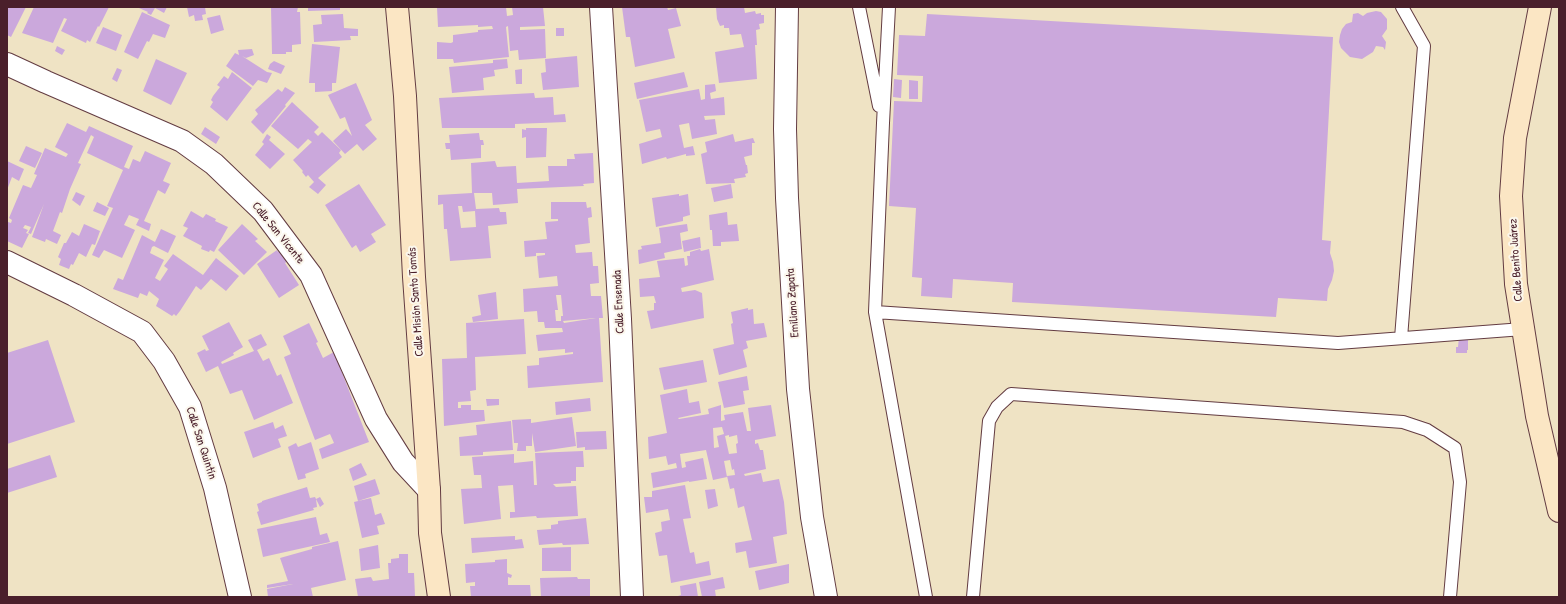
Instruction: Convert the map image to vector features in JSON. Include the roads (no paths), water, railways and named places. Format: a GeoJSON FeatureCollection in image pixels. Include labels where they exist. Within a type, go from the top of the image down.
{"type":"FeatureCollection","features":[{"type":"Feature","properties":{"kind":"street","name":"Calle Misión Santo Tomás"},"geometry":{"type":"LineString","coordinates":[[397,7],[405,96],[414,277],[429,490],[430,533],[439,597]]}},
{"type":"Feature","properties":{"kind":"street","name":"Calle Ensenada"},"geometry":{"type":"LineString","coordinates":[[601,7],[620,319],[632,597]]}},
{"type":"Feature","properties":{"kind":"street","name":"Emiliano Zapata"},"geometry":{"type":"LineString","coordinates":[[787,7],[785,122],[787,198],[798,389],[812,517],[826,597]]}},
{"type":"Feature","properties":{"kind":"street","name":"Calle Benito Juárez"},"geometry":{"type":"LineString","coordinates":[[1540,7],[1515,138],[1511,196],[1516,284],[1537,416],[1559,511]]}},
{"type":"Feature","properties":{"kind":"street","name":"Calle San Vicente"},"geometry":{"type":"LineString","coordinates":[[7,64],[182,141],[214,164],[263,211],[311,276],[376,419],[403,462],[429,490]]}},
{"type":"Feature","properties":{"kind":"street","name":"Calle San Quintín"},"geometry":{"type":"LineString","coordinates":[[7,262],[74,295],[142,332],[164,361],[190,407],[215,488],[240,597]]}},
{"type":"Feature","properties":{"kind":"lane"},"geometry":{"type":"LineString","coordinates":[[859,7],[883,123]]}},
{"type":"Feature","properties":{"kind":"lane"},"geometry":{"type":"LineString","coordinates":[[890,7],[883,123],[875,312],[926,597]]}},
{"type":"Feature","properties":{"kind":"lane"},"geometry":{"type":"LineString","coordinates":[[1401,338],[1424,46],[1402,7]]}},
{"type":"Feature","properties":{"kind":"lane"},"geometry":{"type":"LineString","coordinates":[[875,312],[1338,343],[1523,329]]}},
{"type":"Feature","properties":{"kind":"lane"},"geometry":{"type":"LineString","coordinates":[[973,597],[989,421],[997,407],[1011,394],[1403,422],[1427,430],[1455,448],[1460,482],[1450,597]]}}]}
